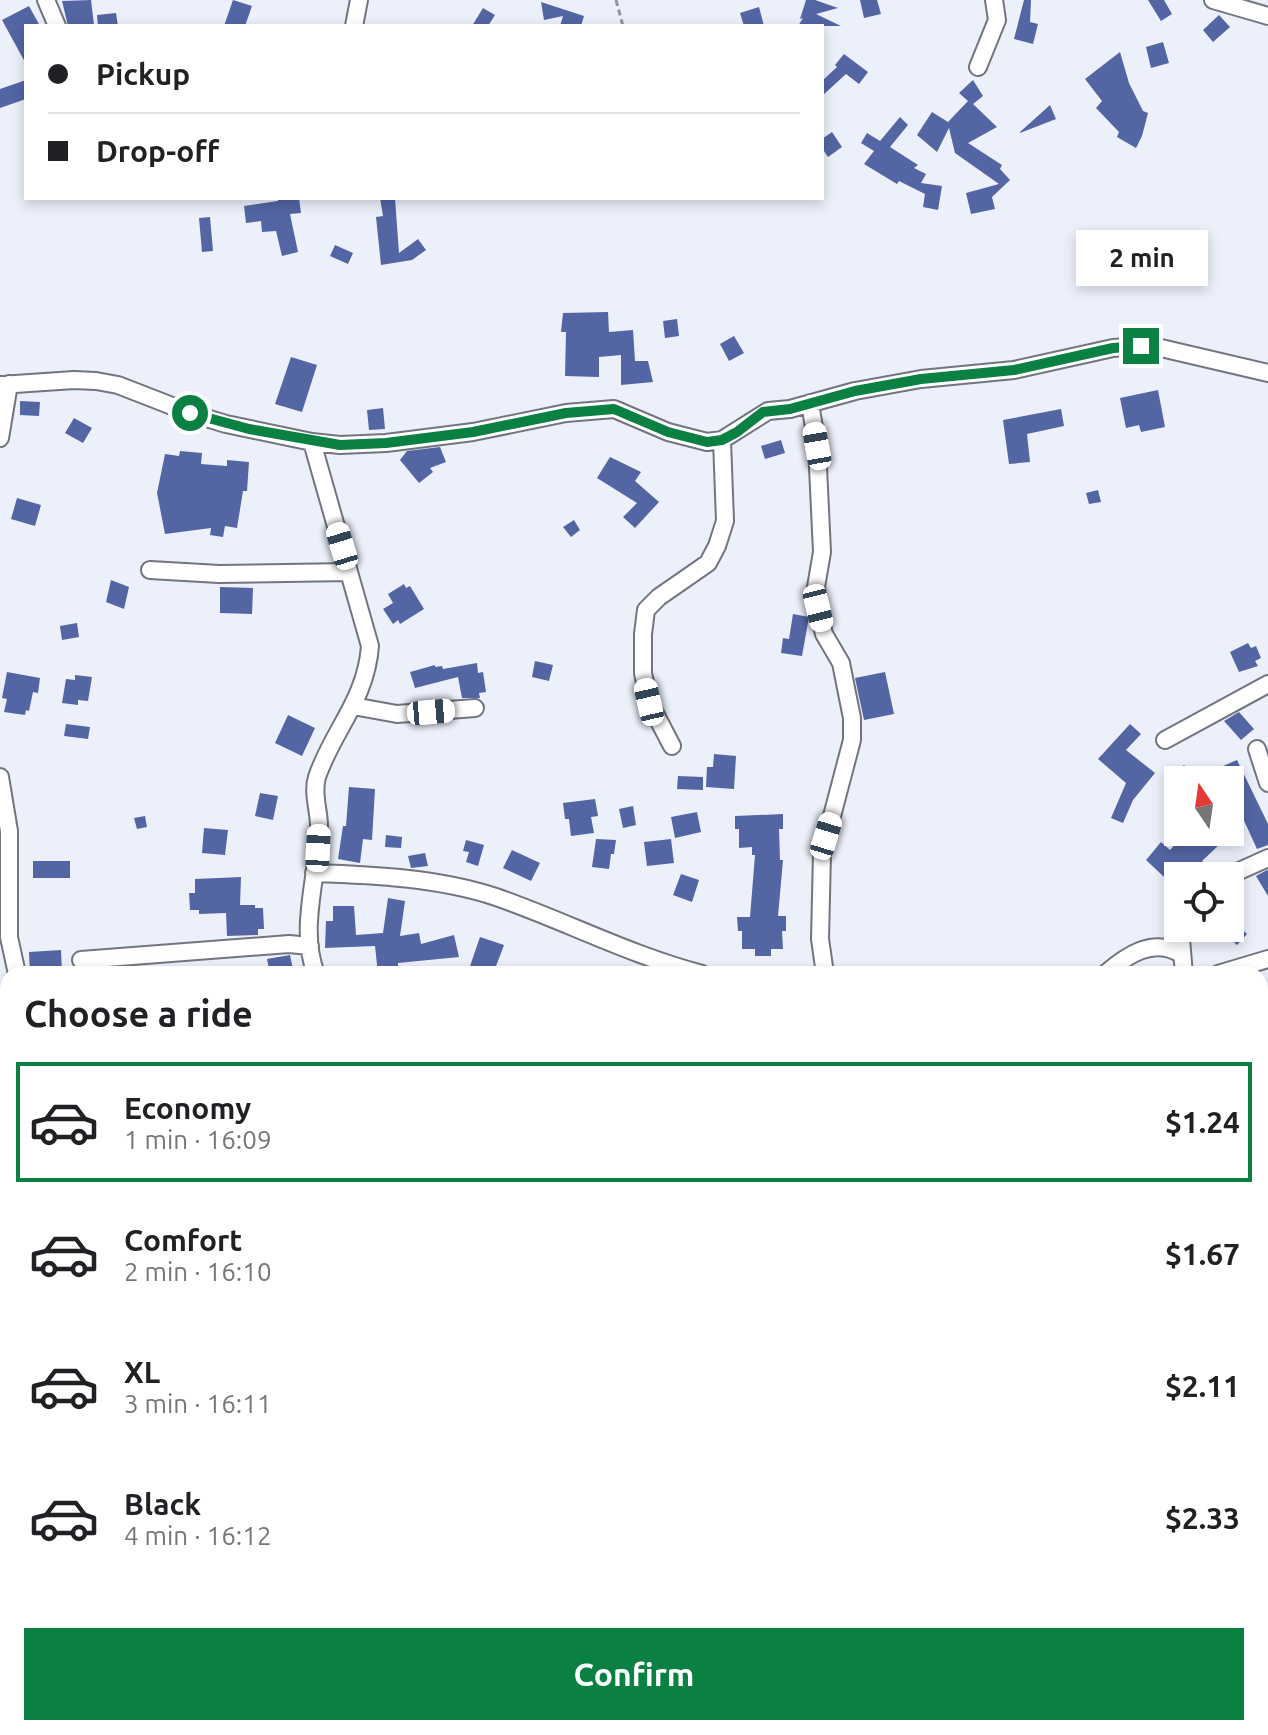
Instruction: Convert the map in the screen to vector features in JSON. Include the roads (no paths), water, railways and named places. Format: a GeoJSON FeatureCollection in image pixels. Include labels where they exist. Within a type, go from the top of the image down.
{"type":"FeatureCollection","features":[{"type":"Feature","properties":{"kind":"street"},"geometry":{"type":"LineString","coordinates":[[46,0],[56,24]]}},
{"type":"Feature","properties":{"kind":"street"},"geometry":{"type":"LineString","coordinates":[[354,24],[359,0]]}},
{"type":"Feature","properties":{"kind":"street"},"geometry":{"type":"LineString","coordinates":[[978,67],[997,20],[994,0]]}},
{"type":"Feature","properties":{"kind":"street"},"geometry":{"type":"LineString","coordinates":[[1213,0],[1268,16]]}},
{"type":"Feature","properties":{"kind":"street"},"geometry":{"type":"LineString","coordinates":[[0,438],[4,385],[74,380],[118,385],[226,424],[340,445],[386,443],[473,432],[566,413],[614,409],[693,440],[722,440],[763,412],[855,391],[921,379],[1014,370],[1113,348],[1141,346],[1268,373]]}},
{"type":"Feature","properties":{"kind":"street"},"geometry":{"type":"LineString","coordinates":[[810,403],[817,446],[822,552],[816,587],[818,608],[824,634],[841,663],[852,718],[852,740],[822,854],[820,939],[824,966]]}},
{"type":"Feature","properties":{"kind":"street"},"geometry":{"type":"LineString","coordinates":[[672,746],[649,702],[643,673],[644,622],[646,610],[708,563],[717,546],[725,521],[722,440]]}},
{"type":"Feature","properties":{"kind":"street"},"geometry":{"type":"LineString","coordinates":[[312,442],[370,646],[369,667],[316,785],[319,822],[310,946],[314,966]]}},
{"type":"Feature","properties":{"kind":"street"},"geometry":{"type":"LineString","coordinates":[[150,570],[219,574],[349,572]]}},
{"type":"Feature","properties":{"kind":"street"},"geometry":{"type":"LineString","coordinates":[[1165,740],[1268,684]]}},
{"type":"Feature","properties":{"kind":"street"},"geometry":{"type":"LineString","coordinates":[[353,706],[397,714],[475,708]]}},
{"type":"Feature","properties":{"kind":"street"},"geometry":{"type":"LineString","coordinates":[[1257,749],[1268,783]]}},
{"type":"Feature","properties":{"kind":"street"},"geometry":{"type":"LineString","coordinates":[[0,777],[9,831],[9,937],[15,966]]}},
{"type":"Feature","properties":{"kind":"street"},"geometry":{"type":"LineString","coordinates":[[1244,869],[1268,858]]}},
{"type":"Feature","properties":{"kind":"street"},"geometry":{"type":"LineString","coordinates":[[314,873],[460,887],[494,897],[606,943],[677,966]]}},
{"type":"Feature","properties":{"kind":"street"},"geometry":{"type":"LineString","coordinates":[[1181,942],[1183,966]]}},
{"type":"Feature","properties":{"kind":"street"},"geometry":{"type":"LineString","coordinates":[[81,960],[289,944],[310,946]]}},
{"type":"Feature","properties":{"kind":"street"},"geometry":{"type":"LineString","coordinates":[[1115,966],[1123,959],[1158,946],[1168,946],[1181,954]]}},
{"type":"Feature","properties":{"kind":"street"},"geometry":{"type":"LineString","coordinates":[[1245,966],[1268,959]]}}]}
